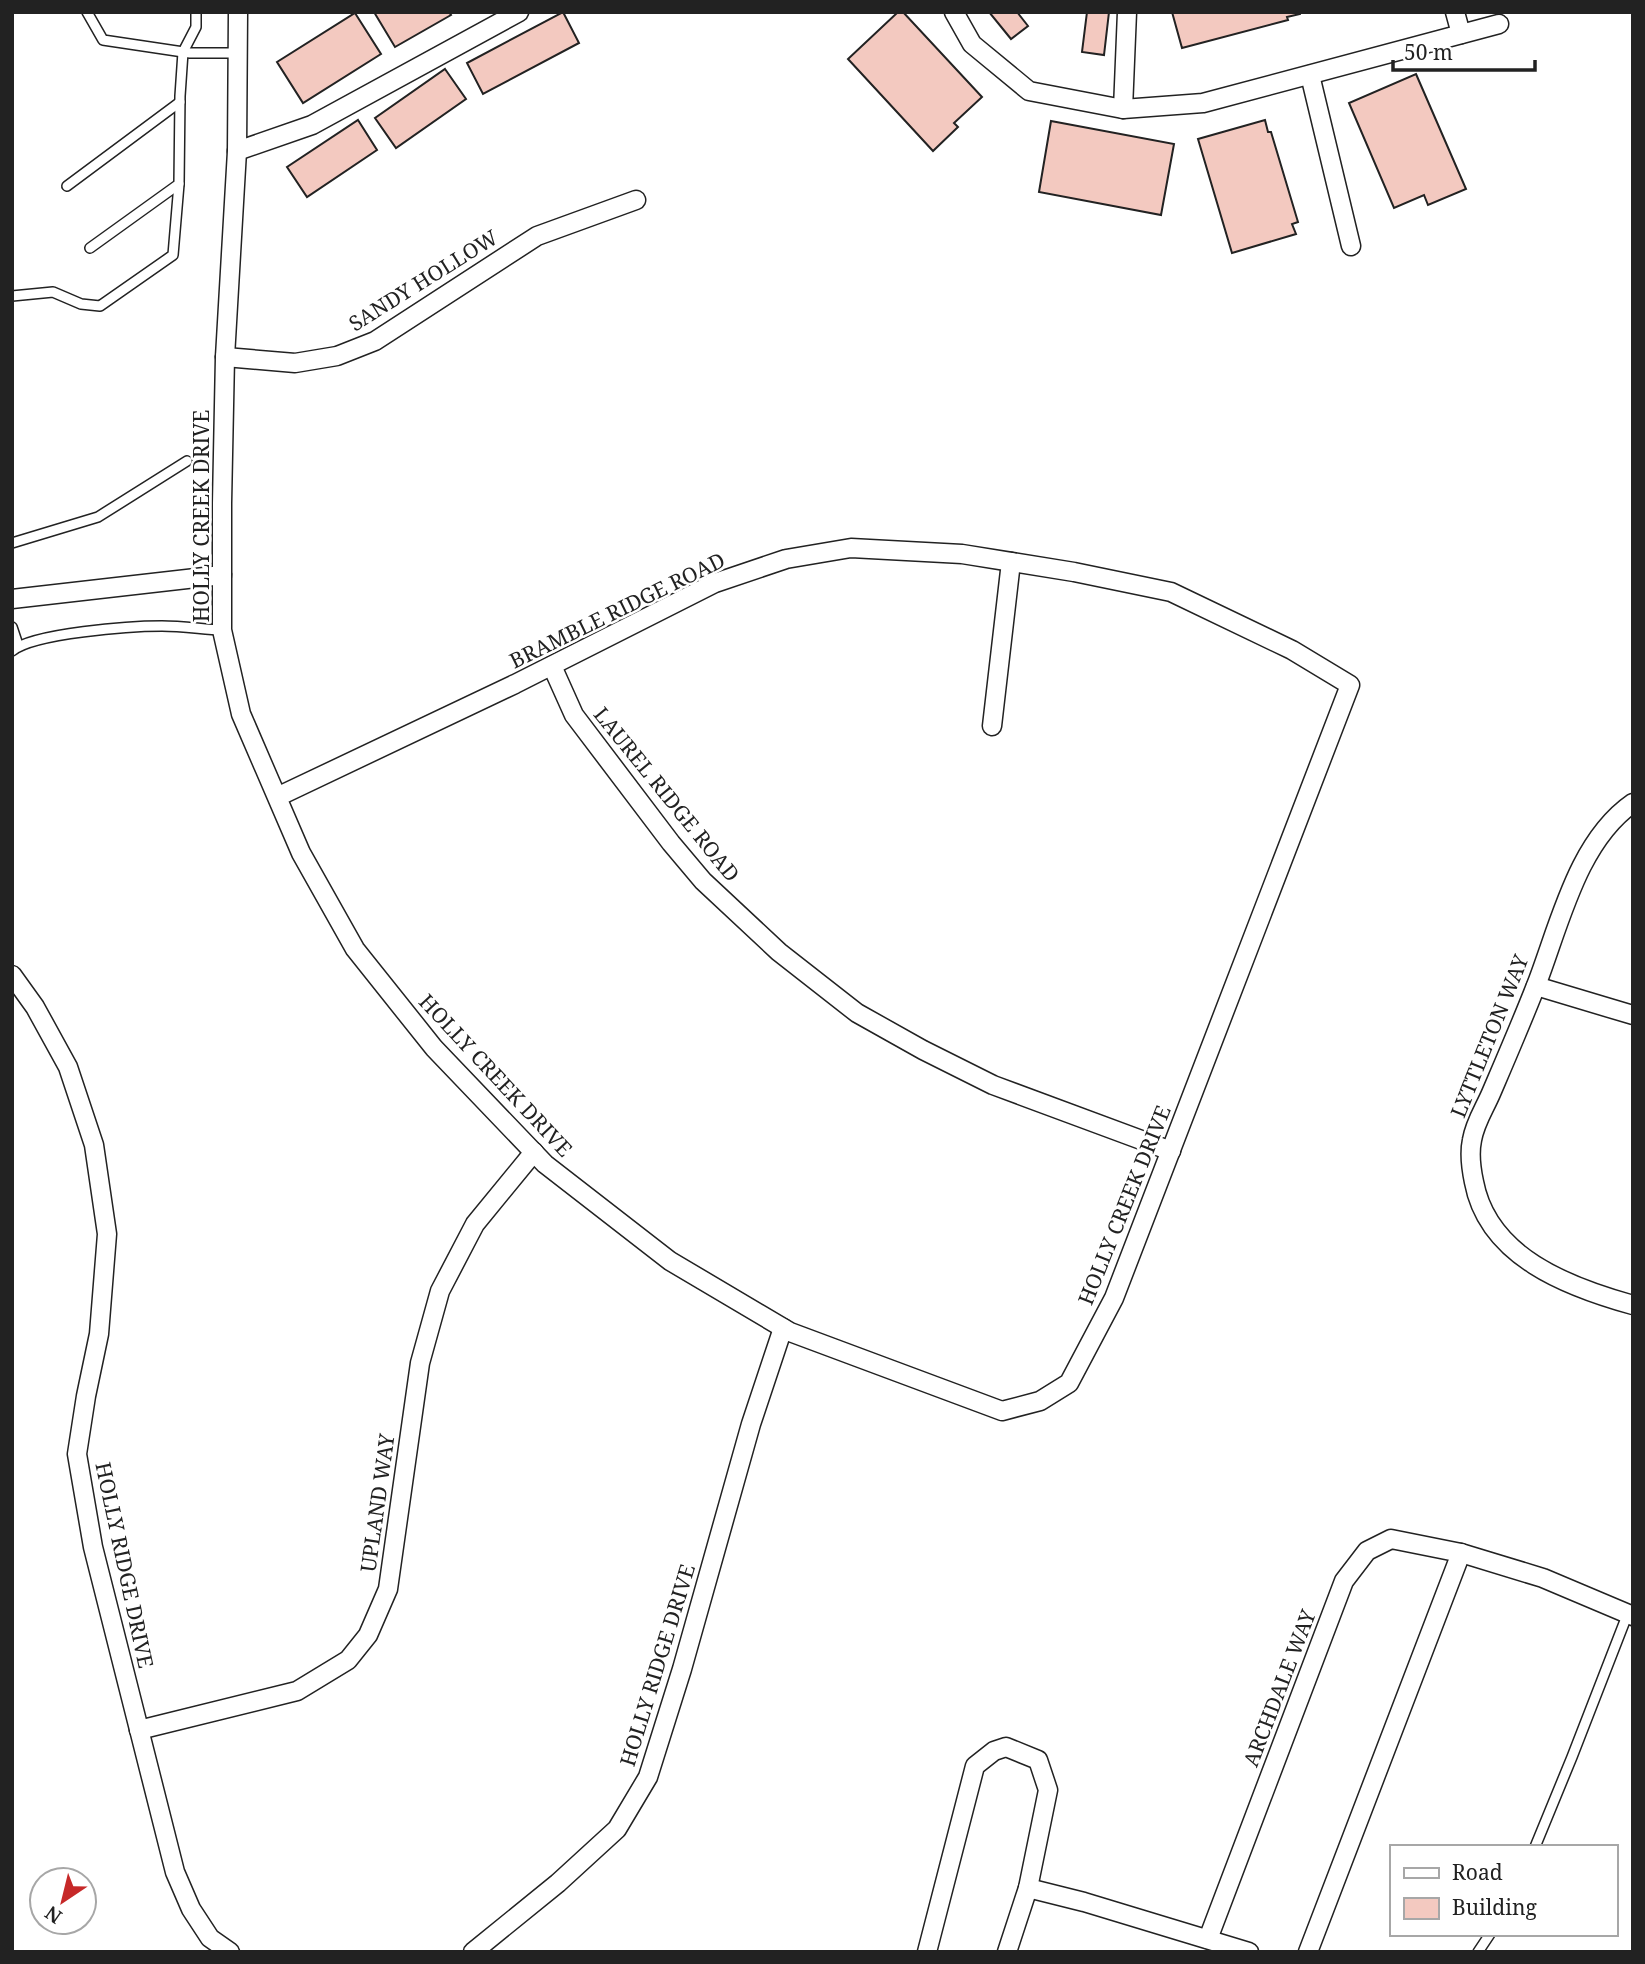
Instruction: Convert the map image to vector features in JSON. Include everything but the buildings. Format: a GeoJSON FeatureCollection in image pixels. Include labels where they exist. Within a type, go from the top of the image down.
{"type":"FeatureCollection","features":[{"type":"Feature","properties":{"kind":"street","name":"HOLLY CREEK DRIVE"},"geometry":{"type":"LineString","coordinates":[[238,12],[237,151],[225,358],[222,630],[241,714],[300,853],[355,949],[434,1048],[534,1153],[670,1261],[783,1328],[1002,1411],[1040,1401],[1069,1382],[1114,1298],[1350,685]]}},
{"type":"Feature","properties":{"kind":"street"},"geometry":{"type":"LineString","coordinates":[[237,151],[312,125],[519,12]]}},
{"type":"Feature","properties":{"kind":"street"},"geometry":{"type":"LineString","coordinates":[[954,12],[972,44],[1029,91],[1123,108],[1203,103],[1499,24]]}},
{"type":"Feature","properties":{"kind":"street"},"geometry":{"type":"LineString","coordinates":[[1123,108],[1127,12]]}},
{"type":"Feature","properties":{"kind":"street"},"geometry":{"type":"LineString","coordinates":[[1455,12],[1461,34]]}},
{"type":"Feature","properties":{"kind":"street"},"geometry":{"type":"LineString","coordinates":[[1310,75],[1351,246]]}},
{"type":"Feature","properties":{"kind":"street","name":"SANDY HOLLOW"},"geometry":{"type":"LineString","coordinates":[[225,358],[295,363],[337,356],[375,341],[537,236],[636,200]]}},
{"type":"Feature","properties":{"kind":"street","name":"BRAMBLE RIDGE ROAD"},"geometry":{"type":"LineString","coordinates":[[276,797],[552,666],[715,583],[786,559],[851,548],[962,554],[1171,592],[1292,650],[1350,685]]}},
{"type":"Feature","properties":{"kind":"street"},"geometry":{"type":"LineString","coordinates":[[992,726],[1011,562]]}},
{"type":"Feature","properties":{"kind":"street"},"geometry":{"type":"LineString","coordinates":[[12,599],[222,575]]}},
{"type":"Feature","properties":{"kind":"street","name":"LAUREL RIDGE ROAD"},"geometry":{"type":"LineString","coordinates":[[552,666],[573,715],[671,843],[703,881],[779,952],[858,1013],[923,1050],[993,1084],[1171,1151]]}},
{"type":"Feature","properties":{"kind":"street","name":"LYTTLETON WAY"},"geometry":{"type":"LineString","coordinates":[[1633,803],[1605,827],[1572,888],[1536,986],[1490,1095],[1477,1118],[1471,1142],[1470,1165],[1483,1213],[1497,1234],[1511,1248],[1559,1280],[1633,1305]]}},
{"type":"Feature","properties":{"kind":"street","name":"HOLLY RIDGE DRIVE"},"geometry":{"type":"LineString","coordinates":[[12,975],[35,1007],[68,1067],[94,1145],[107,1234],[99,1334],[86,1396],[78,1454],[93,1547],[175,1872],[191,1909],[210,1938],[230,1952]]}},
{"type":"Feature","properties":{"kind":"street"},"geometry":{"type":"LineString","coordinates":[[1536,986],[1633,1015]]}},
{"type":"Feature","properties":{"kind":"street","name":"UPLAND WAY"},"geometry":{"type":"LineString","coordinates":[[139,1730],[298,1691],[348,1660],[368,1635],[388,1589],[420,1363],[440,1291],[475,1224],[534,1153]]}},
{"type":"Feature","properties":{"kind":"street","name":"HOLLY RIDGE DRIVE"},"geometry":{"type":"LineString","coordinates":[[473,1952],[558,1883],[617,1829],[648,1777],[682,1669],[751,1424],[783,1328]]}},
{"type":"Feature","properties":{"kind":"street","name":"ARCHDALE WAY"},"geometry":{"type":"LineString","coordinates":[[1208,1939],[1344,1581],[1367,1551],[1391,1539],[1461,1553],[1543,1578],[1630,1614]]}},
{"type":"Feature","properties":{"kind":"street"},"geometry":{"type":"LineString","coordinates":[[1308,1952],[1461,1553]]}},
{"type":"Feature","properties":{"kind":"street"},"geometry":{"type":"LineString","coordinates":[[927,1952],[975,1766],[994,1751],[1006,1747],[1038,1760],[1048,1790],[1028,1888],[1007,1952]]}},
{"type":"Feature","properties":{"kind":"street"},"geometry":{"type":"LineString","coordinates":[[1028,1888],[1084,1902],[1249,1952]]}},
{"type":"Feature","properties":{"kind":"lane"},"geometry":{"type":"LineString","coordinates":[[87,12],[103,40],[183,52],[237,52]]}},
{"type":"Feature","properties":{"kind":"lane"},"geometry":{"type":"LineString","coordinates":[[12,296],[53,292],[81,304],[100,306],[173,255],[179,184],[183,52],[196,27],[196,12]]}},
{"type":"Feature","properties":{"kind":"lane"},"geometry":{"type":"LineString","coordinates":[[67,186],[180,103]]}},
{"type":"Feature","properties":{"kind":"lane"},"geometry":{"type":"LineString","coordinates":[[90,248],[179,184]]}},
{"type":"Feature","properties":{"kind":"lane"},"geometry":{"type":"LineString","coordinates":[[12,543],[98,517],[187,461]]}},
{"type":"Feature","properties":{"kind":"lane"},"geometry":{"type":"LineString","coordinates":[[12,627],[15,648],[65,635],[163,626],[222,630]]}},
{"type":"Feature","properties":{"kind":"lane"},"geometry":{"type":"LineString","coordinates":[[1536,1845],[1630,1614]]}},
{"type":"Feature","properties":{"kind":"lane"},"geometry":{"type":"LineString","coordinates":[[1478,1952],[1489,1936]]}}]}
